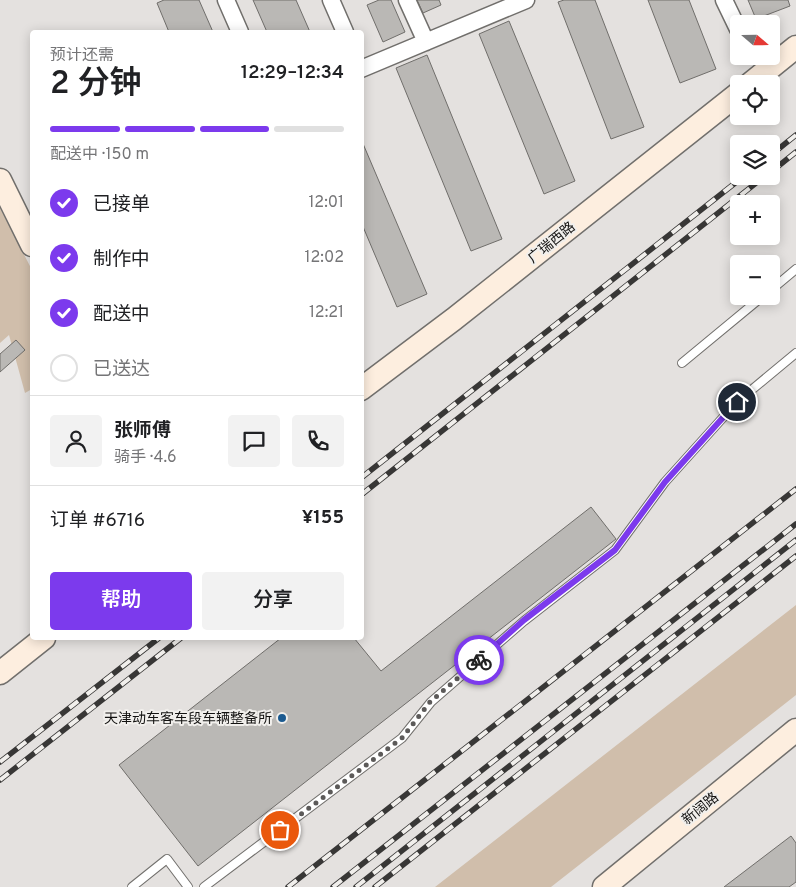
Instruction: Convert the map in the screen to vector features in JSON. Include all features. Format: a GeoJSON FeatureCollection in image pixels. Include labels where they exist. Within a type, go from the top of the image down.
{"type":"FeatureCollection","features":[{"type":"Feature","properties":{"kind":"street"},"geometry":{"type":"LineString","coordinates":[[226,0],[239,30]]}},
{"type":"Feature","properties":{"kind":"street"},"geometry":{"type":"LineString","coordinates":[[331,0],[345,30]]}},
{"type":"Feature","properties":{"kind":"street"},"geometry":{"type":"LineString","coordinates":[[407,0],[426,42]]}},
{"type":"Feature","properties":{"kind":"street"},"geometry":{"type":"LineString","coordinates":[[364,68],[526,0]]}},
{"type":"Feature","properties":{"kind":"street"},"geometry":{"type":"LineString","coordinates":[[724,0],[731,15]]}},
{"type":"Feature","properties":{"kind":"street"},"geometry":{"type":"LineString","coordinates":[[761,75],[796,47]]}},
{"type":"Feature","properties":{"kind":"street","name":"广瑞西路"},"geometry":{"type":"LineString","coordinates":[[364,387],[454,319],[730,100]]}},
{"type":"Feature","properties":{"kind":"street"},"geometry":{"type":"LineString","coordinates":[[0,180],[30,241]]}},
{"type":"Feature","properties":{"kind":"street"},"geometry":{"type":"LineString","coordinates":[[0,673],[41,640]]}},
{"type":"Feature","properties":{"kind":"street","name":"新阔路"},"geometry":{"type":"LineString","coordinates":[[604,887],[796,730]]}},
{"type":"Feature","properties":{"kind":"lane"},"geometry":{"type":"LineString","coordinates":[[780,283],[796,270]]}},
{"type":"Feature","properties":{"kind":"lane"},"geometry":{"type":"LineString","coordinates":[[682,363],[752,305]]}},
{"type":"Feature","properties":{"kind":"lane"},"geometry":{"type":"LineString","coordinates":[[204,887],[402,738],[430,702],[524,620],[615,550],[665,482],[737,402],[796,353]]}},
{"type":"Feature","properties":{"kind":"lane"},"geometry":{"type":"LineString","coordinates":[[132,887],[167,859],[188,887]]}},
{"type":"Feature","properties":{"kind":"shaded area"},"geometry":{"type":"Polygon","coordinates":[[[0,208],[30,266],[30,390],[25,393],[9,335],[0,343],[0,208]]]}},
{"type":"Feature","properties":{"kind":"shaded area"},"geometry":{"type":"Polygon","coordinates":[[[796,605],[796,695],[551,887],[435,887],[796,605]]]}},
{"type":"Feature","properties":{"kind":"building"},"geometry":{"type":"Polygon","coordinates":[[[164,0],[199,0],[212,30],[168,30],[157,3],[164,0]]]}},
{"type":"Feature","properties":{"kind":"building"},"geometry":{"type":"Polygon","coordinates":[[[253,0],[296,0],[309,30],[266,30],[253,0]]]}},
{"type":"Feature","properties":{"kind":"building"},"geometry":{"type":"Polygon","coordinates":[[[379,0],[391,0],[405,32],[383,42],[367,5],[379,0]]]}},
{"type":"Feature","properties":{"kind":"building"},"geometry":{"type":"Polygon","coordinates":[[[417,0],[439,0],[441,5],[423,13],[417,0]]]}},
{"type":"Feature","properties":{"kind":"building"},"geometry":{"type":"Polygon","coordinates":[[[564,0],[595,0],[644,127],[611,139],[558,2],[564,0]]]}},
{"type":"Feature","properties":{"kind":"building"},"geometry":{"type":"Polygon","coordinates":[[[648,0],[689,0],[716,69],[680,83],[648,0]]]}},
{"type":"Feature","properties":{"kind":"building"},"geometry":{"type":"Polygon","coordinates":[[[748,0],[788,0],[790,6],[766,15],[754,15],[748,0]]]}},
{"type":"Feature","properties":{"kind":"building"},"geometry":{"type":"Polygon","coordinates":[[[509,21],[575,181],[544,194],[479,34],[509,21]]]}},
{"type":"Feature","properties":{"kind":"building"},"geometry":{"type":"Polygon","coordinates":[[[427,55],[502,239],[471,251],[396,68],[427,55]]]}},
{"type":"Feature","properties":{"kind":"building"},"geometry":{"type":"Polygon","coordinates":[[[364,146],[427,294],[397,307],[364,229],[364,146]]]}},
{"type":"Feature","properties":{"kind":"building"},"geometry":{"type":"Polygon","coordinates":[[[16,340],[25,350],[0,372],[0,354],[16,340]]]}},
{"type":"Feature","properties":{"kind":"building","name":"天津动车客车段车辆整备所"},"geometry":{"type":"Polygon","coordinates":[[[591,507],[616,539],[198,866],[119,765],[278,640],[356,640],[381,671],[591,507]]]}},
{"type":"Feature","properties":{"kind":"building"},"geometry":{"type":"Polygon","coordinates":[[[791,836],[796,843],[796,882],[789,887],[724,887],[791,836]]]}},
{"type":"Feature","properties":{"kind":"railway"},"geometry":{"type":"LineString","coordinates":[[780,148],[796,135]]}},
{"type":"Feature","properties":{"kind":"railway"},"geometry":{"type":"LineString","coordinates":[[780,165],[796,152]]}},
{"type":"Feature","properties":{"kind":"railway"},"geometry":{"type":"LineString","coordinates":[[364,476],[733,185]]}},
{"type":"Feature","properties":{"kind":"railway"},"geometry":{"type":"LineString","coordinates":[[364,493],[754,185]]}},
{"type":"Feature","properties":{"kind":"railway"},"geometry":{"type":"LineString","coordinates":[[288,887],[796,489]]}},
{"type":"Feature","properties":{"kind":"railway"},"geometry":{"type":"LineString","coordinates":[[333,887],[796,524]]}},
{"type":"Feature","properties":{"kind":"railway"},"geometry":{"type":"LineString","coordinates":[[356,887],[796,540]]}},
{"type":"Feature","properties":{"kind":"railway"},"geometry":{"type":"LineString","coordinates":[[375,887],[796,556]]}},
{"type":"Feature","properties":{"kind":"railway"},"geometry":{"type":"LineString","coordinates":[[0,762],[156,640]]}},
{"type":"Feature","properties":{"kind":"railway"},"geometry":{"type":"LineString","coordinates":[[0,780],[178,640]]}},
{"type":"Feature","properties":{"kind":"way so far"},"geometry":{"type":"LineString","coordinates":[[280,830],[402,738],[430,702],[479,660]]}},
{"type":"Feature","properties":{"kind":"place","name":"天津动车客车段车辆整备所"},"geometry":{"type":"Point","coordinates":[282,718]}},
{"type":"Feature","properties":{"kind":"route"},"geometry":{"type":"LineString","coordinates":[[479,660],[524,620],[615,550],[665,482],[737,402]]}}]}
